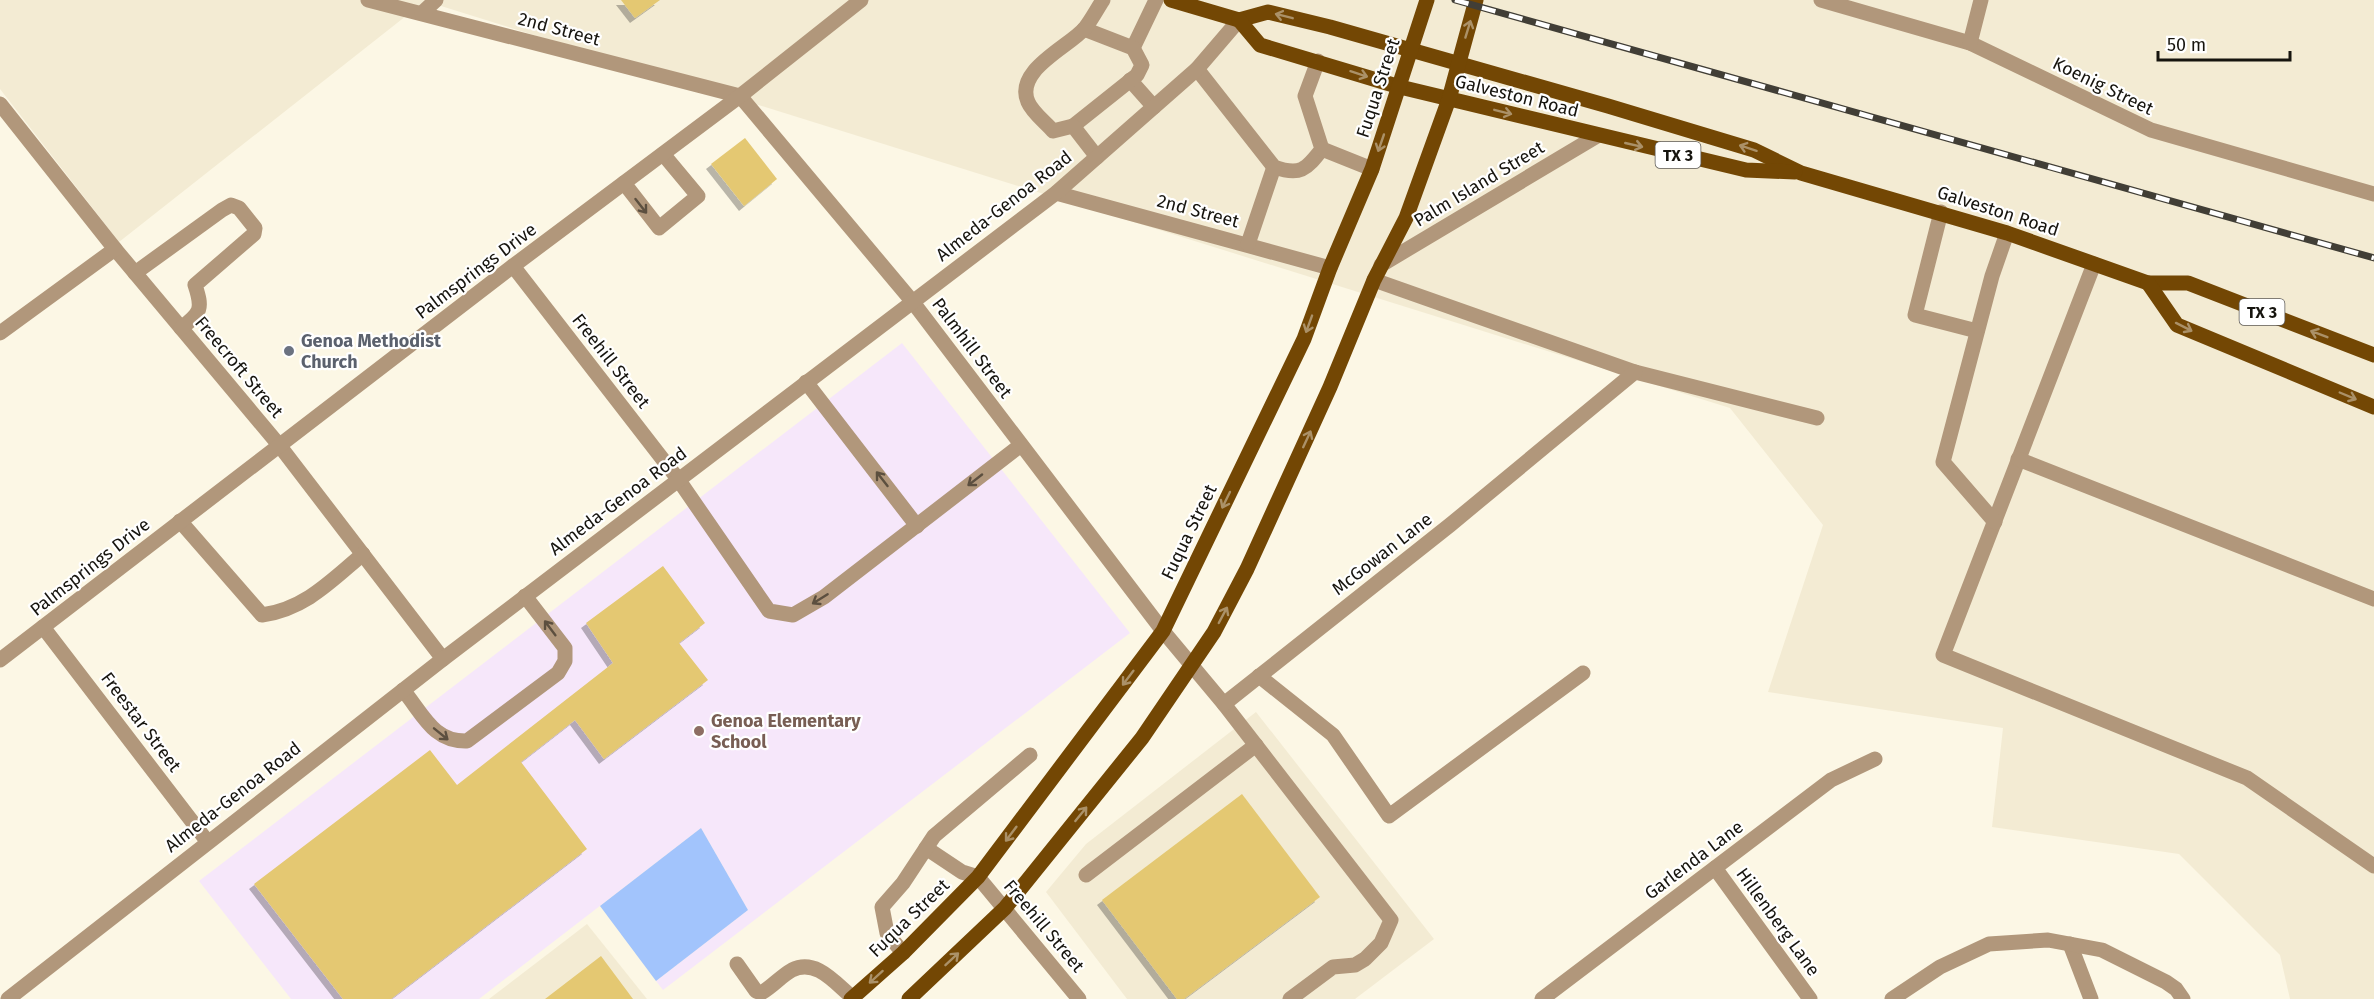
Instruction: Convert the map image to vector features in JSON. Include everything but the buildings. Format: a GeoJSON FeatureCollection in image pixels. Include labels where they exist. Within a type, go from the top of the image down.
{"type":"FeatureCollection","features":[{"type":"Feature","properties":{"kind":"main road"},"geometry":{"type":"LineString","coordinates":[[1171,0],[1239,20]]}},
{"type":"Feature","properties":{"kind":"main road","name":"Fuqua Street"},"geometry":{"type":"LineString","coordinates":[[852,998],[903,953],[978,877],[1163,631],[1304,339],[1330,268],[1372,169],[1427,0]]}},
{"type":"Feature","properties":{"kind":"main road"},"geometry":{"type":"LineString","coordinates":[[909,999],[1005,908],[1142,738],[1193,665],[1247,569],[1330,387],[1374,280],[1406,218],[1449,99],[1476,0]]}},
{"type":"Feature","properties":{"kind":"main road","name":"Galveston Road"},"geometry":{"type":"LineString","coordinates":[[1801,173],[1746,170],[1400,87],[1260,45],[1239,20],[1268,12],[1457,63],[1754,150],[1801,173],[1941,212],[2148,283],[2188,283],[2374,355]]}},
{"type":"Feature","properties":{"kind":"main road","name":"TX 3"},"geometry":{"type":"LineString","coordinates":[[2148,283],[2176,325],[2374,407]]}},
{"type":"Feature","properties":{"kind":"street","name":"2nd Street"},"geometry":{"type":"LineString","coordinates":[[368,0],[740,96]]}},
{"type":"Feature","properties":{"kind":"street"},"geometry":{"type":"LineString","coordinates":[[422,13],[436,0]]}},
{"type":"Feature","properties":{"kind":"street","name":"Palmsprings Drive"},"geometry":{"type":"LineString","coordinates":[[0,660],[513,266],[740,96],[861,0]]}},
{"type":"Feature","properties":{"kind":"street"},"geometry":{"type":"LineString","coordinates":[[1084,29],[1133,48],[1142,65],[1137,75],[1073,126],[1053,131],[1028,102],[1028,80],[1037,68],[1084,29],[1103,0]]}},
{"type":"Feature","properties":{"kind":"street"},"geometry":{"type":"LineString","coordinates":[[1133,48],[1156,0]]}},
{"type":"Feature","properties":{"kind":"street","name":"Koenig Street"},"geometry":{"type":"LineString","coordinates":[[1821,0],[1970,43],[2151,130],[2374,194]]}},
{"type":"Feature","properties":{"kind":"street"},"geometry":{"type":"LineString","coordinates":[[1970,43],[1981,0]]}},
{"type":"Feature","properties":{"kind":"street","name":"Almeda-Genoa Road"},"geometry":{"type":"LineString","coordinates":[[8,999],[207,841],[443,659],[1056,193],[1197,69],[1239,20]]}},
{"type":"Feature","properties":{"kind":"street"},"geometry":{"type":"LineString","coordinates":[[1318,61],[1305,96],[1322,149]]}},
{"type":"Feature","properties":{"kind":"street"},"geometry":{"type":"LineString","coordinates":[[1197,69],[1274,167],[1291,173],[1309,167],[1322,149]]}},
{"type":"Feature","properties":{"kind":"street"},"geometry":{"type":"LineString","coordinates":[[1130,80],[1154,107]]}},
{"type":"Feature","properties":{"kind":"street","name":"Palmhill Street"},"geometry":{"type":"LineString","coordinates":[[740,96],[912,301],[1163,631]]}},
{"type":"Feature","properties":{"kind":"street","name":"Freecroft Street"},"geometry":{"type":"LineString","coordinates":[[0,104],[115,249],[279,445],[443,659]]}},
{"type":"Feature","properties":{"kind":"street"},"geometry":{"type":"LineString","coordinates":[[1073,126],[1097,157]]}},
{"type":"Feature","properties":{"kind":"street","name":"Palm Island Street"},"geometry":{"type":"LineString","coordinates":[[1381,265],[1597,136]]}},
{"type":"Feature","properties":{"kind":"street"},"geometry":{"type":"LineString","coordinates":[[1322,149],[1372,169]]}},
{"type":"Feature","properties":{"kind":"street"},"geometry":{"type":"LineString","coordinates":[[624,183],[659,228],[698,196],[663,154]]}},
{"type":"Feature","properties":{"kind":"street"},"geometry":{"type":"LineString","coordinates":[[1248,244],[1274,167]]}},
{"type":"Feature","properties":{"kind":"street","name":"2nd Street"},"geometry":{"type":"LineString","coordinates":[[1056,193],[1330,268]]}},
{"type":"Feature","properties":{"kind":"street"},"geometry":{"type":"LineString","coordinates":[[135,273],[222,210],[231,205],[239,208],[255,228],[254,234],[195,285],[201,301],[199,311],[181,328]]}},
{"type":"Feature","properties":{"kind":"street"},"geometry":{"type":"LineString","coordinates":[[1941,212],[1915,315],[1977,331]]}},
{"type":"Feature","properties":{"kind":"street"},"geometry":{"type":"LineString","coordinates":[[1995,522],[1943,462],[1992,276],[2007,233]]}},
{"type":"Feature","properties":{"kind":"street"},"geometry":{"type":"LineString","coordinates":[[0,333],[115,249]]}},
{"type":"Feature","properties":{"kind":"street"},"geometry":{"type":"LineString","coordinates":[[2094,264],[1943,655],[2247,778],[2374,866]]}},
{"type":"Feature","properties":{"kind":"street","name":"Freehill Street"},"geometry":{"type":"LineString","coordinates":[[513,266],[678,479],[769,611],[793,615],[817,602],[1021,445]]}},
{"type":"Feature","properties":{"kind":"street"},"geometry":{"type":"LineString","coordinates":[[1374,280],[1635,372],[1817,418]]}},
{"type":"Feature","properties":{"kind":"street","name":"McGowan Lane"},"geometry":{"type":"LineString","coordinates":[[1224,704],[1450,525],[1635,372]]}},
{"type":"Feature","properties":{"kind":"street"},"geometry":{"type":"LineString","coordinates":[[806,381],[917,525]]}},
{"type":"Feature","properties":{"kind":"street"},"geometry":{"type":"LineString","coordinates":[[2018,459],[2374,599]]}},
{"type":"Feature","properties":{"kind":"street"},"geometry":{"type":"LineString","coordinates":[[180,521],[262,615],[278,613],[303,603],[363,554]]}},
{"type":"Feature","properties":{"kind":"street"},"geometry":{"type":"LineString","coordinates":[[403,690],[438,733],[450,741],[467,741],[558,673],[565,661],[565,648],[525,596]]}},
{"type":"Feature","properties":{"kind":"street","name":"Freestar Street"},"geometry":{"type":"LineString","coordinates":[[43,627],[207,841]]}},
{"type":"Feature","properties":{"kind":"street"},"geometry":{"type":"LineString","coordinates":[[1163,631],[1224,704],[1391,920],[1381,943],[1365,959],[1355,965],[1333,967],[1290,999]]}},
{"type":"Feature","properties":{"kind":"street"},"geometry":{"type":"LineString","coordinates":[[1259,676],[1333,735],[1389,816],[1583,673]]}},
{"type":"Feature","properties":{"kind":"street"},"geometry":{"type":"LineString","coordinates":[[1086,875],[1256,745]]}},
{"type":"Feature","properties":{"kind":"street"},"geometry":{"type":"LineString","coordinates":[[903,953],[887,933],[882,907],[934,836],[1030,755]]}},
{"type":"Feature","properties":{"kind":"street","name":"Garlenda Lane"},"geometry":{"type":"LineString","coordinates":[[1542,999],[1831,780],[1875,759]]}},
{"type":"Feature","properties":{"kind":"street"},"geometry":{"type":"LineString","coordinates":[[926,848],[962,872],[978,877]]}},
{"type":"Feature","properties":{"kind":"street","name":"Hillenberg Lane"},"geometry":{"type":"LineString","coordinates":[[1714,868],[1810,999]]}},
{"type":"Feature","properties":{"kind":"street","name":"Freehill Street"},"geometry":{"type":"LineString","coordinates":[[978,877],[1079,999]]}},
{"type":"Feature","properties":{"kind":"street"},"geometry":{"type":"LineString","coordinates":[[1892,999],[1941,967],[1989,944],[2048,940],[2102,950],[2176,989],[2182,999]]}},
{"type":"Feature","properties":{"kind":"street"},"geometry":{"type":"LineString","coordinates":[[2070,944],[2091,999]]}},
{"type":"Feature","properties":{"kind":"street"},"geometry":{"type":"LineString","coordinates":[[737,964],[761,993],[790,971],[805,965],[822,972],[852,998]]}},
{"type":"Feature","properties":{"kind":"shaded area"},"geometry":{"type":"Polygon","coordinates":[[[0,0],[2374,0],[2374,999],[2290,999],[2280,955],[2179,854],[1992,827],[2003,728],[1768,692],[1823,525],[1730,408],[425,1],[119,242],[0,89],[0,0]]]}},
{"type":"Feature","properties":{"kind":"shaded area","name":"Genoa Elementary School"},"geometry":{"type":"Polygon","coordinates":[[[902,343],[1130,633],[663,990],[656,981],[748,910],[701,828],[479,999],[291,999],[199,881],[902,343]]]}},
{"type":"Feature","properties":{"kind":"shaded area"},"geometry":{"type":"Polygon","coordinates":[[[1256,712],[1434,939],[1355,999],[1127,999],[1046,892],[1086,844],[1256,712]]]}},
{"type":"Feature","properties":{"kind":"shaded area"},"geometry":{"type":"Polygon","coordinates":[[[587,924],[647,999],[489,999],[587,924]]]}},
{"type":"Feature","properties":{"kind":"water"},"geometry":{"type":"Polygon","coordinates":[[[701,828],[748,910],[656,981],[600,906],[701,828]]]}},
{"type":"Feature","properties":{"kind":"railway"},"geometry":{"type":"LineString","coordinates":[[1455,0],[2374,258]]}},
{"type":"Feature","properties":{"kind":"place","name":"Genoa Methodist Church"},"geometry":{"type":"Point","coordinates":[289,351]}},
{"type":"Feature","properties":{"kind":"place","name":"Genoa Elementary School"},"geometry":{"type":"Point","coordinates":[699,731]}}]}
